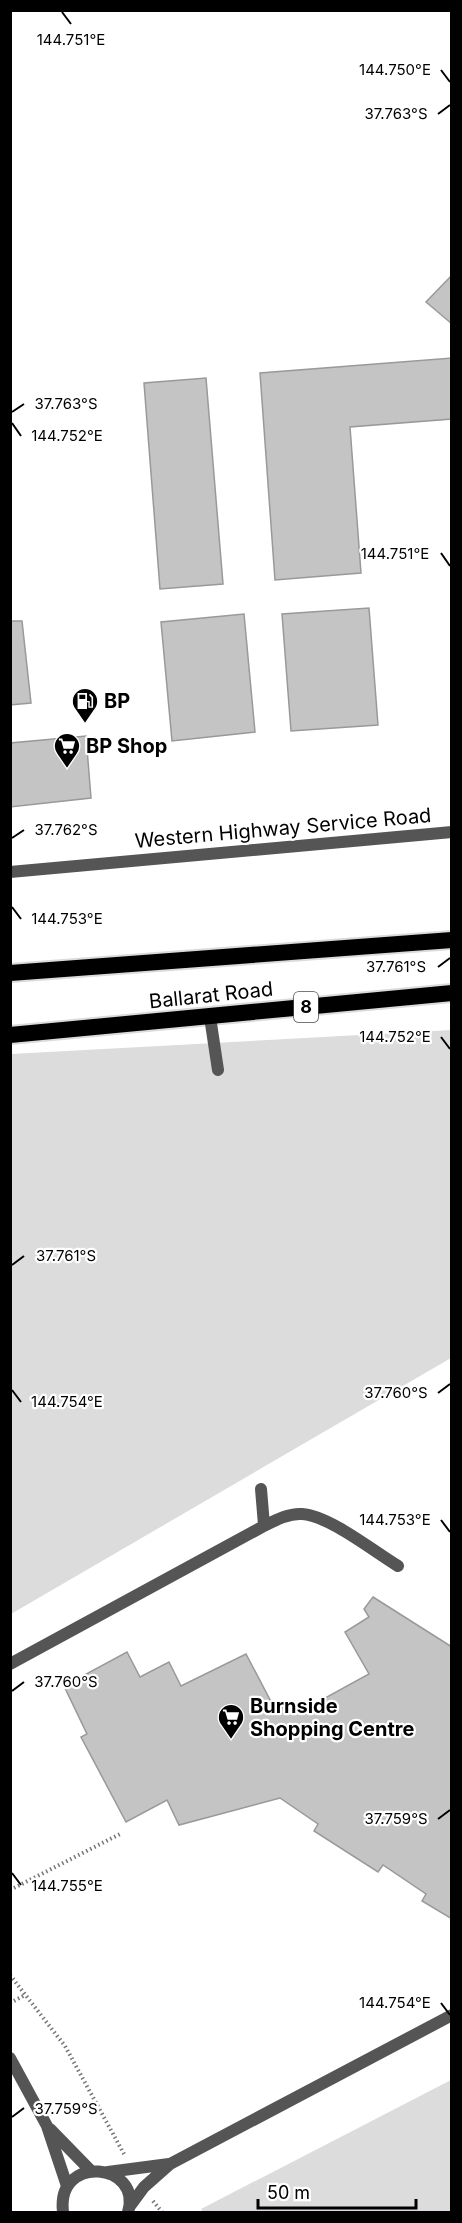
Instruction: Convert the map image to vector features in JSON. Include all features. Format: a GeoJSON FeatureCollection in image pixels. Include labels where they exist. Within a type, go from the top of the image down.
{"type":"FeatureCollection","features":[{"type":"Feature","properties":{"kind":"highway","name":"Ballarat Road"},"geometry":{"type":"LineString","coordinates":[[10,973],[452,940]]}},
{"type":"Feature","properties":{"kind":"highway","name":"Ballarat Road"},"geometry":{"type":"LineString","coordinates":[[10,1035],[452,993]]}},
{"type":"Feature","properties":{"kind":"street","name":"Western Highway Service Road"},"geometry":{"type":"LineString","coordinates":[[10,872],[452,832]]}},
{"type":"Feature","properties":{"kind":"street"},"geometry":{"type":"LineString","coordinates":[[210,1017],[218,1070]]}},
{"type":"Feature","properties":{"kind":"street"},"geometry":{"type":"LineString","coordinates":[[261,1489],[264,1525]]}},
{"type":"Feature","properties":{"kind":"street"},"geometry":{"type":"LineString","coordinates":[[10,1664],[264,1525],[287,1516],[301,1514],[313,1516],[398,1566]]}},
{"type":"Feature","properties":{"kind":"street"},"geometry":{"type":"LineString","coordinates":[[129,2209],[144,2187],[170,2164],[452,2015]]}},
{"type":"Feature","properties":{"kind":"street"},"geometry":{"type":"LineString","coordinates":[[10,2058],[47,2126],[67,2186]]}},
{"type":"Feature","properties":{"kind":"street"},"geometry":{"type":"LineString","coordinates":[[47,2126],[91,2171]]}},
{"type":"Feature","properties":{"kind":"street"},"geometry":{"type":"LineString","coordinates":[[62,2212],[62,2200],[67,2186],[76,2177],[91,2171],[133,2170],[170,2164]]}},
{"type":"Feature","properties":{"kind":"street"},"geometry":{"type":"LineString","coordinates":[[108,2172],[118,2178],[126,2188],[129,2209]]}},
{"type":"Feature","properties":{"kind":"path"},"geometry":{"type":"LineString","coordinates":[[10,1890],[120,1834]]}},
{"type":"Feature","properties":{"kind":"path"},"geometry":{"type":"LineString","coordinates":[[10,1975],[65,2046],[133,2170]]}},
{"type":"Feature","properties":{"kind":"path"},"geometry":{"type":"LineString","coordinates":[[10,2003],[25,1995]]}},
{"type":"Feature","properties":{"kind":"path"},"geometry":{"type":"LineString","coordinates":[[144,2187],[162,2212]]}},
{"type":"Feature","properties":{"kind":"shaded area"},"geometry":{"type":"Polygon","coordinates":[[[451,1030],[451,1358],[11,1614],[11,1054],[451,1030]]]}},
{"type":"Feature","properties":{"kind":"shaded area"},"geometry":{"type":"Polygon","coordinates":[[[451,2080],[451,2212],[203,2212],[201,2209],[451,2080]]]}},
{"type":"Feature","properties":{"kind":"building"},"geometry":{"type":"Polygon","coordinates":[[[452,275],[452,324],[426,302],[452,275]]]}},
{"type":"Feature","properties":{"kind":"building"},"geometry":{"type":"Polygon","coordinates":[[[452,358],[452,419],[350,427],[361,573],[275,580],[260,373],[452,358]]]}},
{"type":"Feature","properties":{"kind":"building"},"geometry":{"type":"Polygon","coordinates":[[[206,378],[223,584],[160,589],[144,383],[206,378]]]}},
{"type":"Feature","properties":{"kind":"building"},"geometry":{"type":"Polygon","coordinates":[[[369,608],[378,725],[291,731],[282,614],[369,608]]]}},
{"type":"Feature","properties":{"kind":"building"},"geometry":{"type":"Polygon","coordinates":[[[244,614],[255,732],[172,741],[161,622],[244,614]]]}},
{"type":"Feature","properties":{"kind":"building"},"geometry":{"type":"Polygon","coordinates":[[[10,621],[22,621],[31,703],[10,705],[10,621]]]}},
{"type":"Feature","properties":{"kind":"building"},"geometry":{"type":"Polygon","coordinates":[[[86,736],[91,798],[10,807],[10,743],[86,736]]]}},
{"type":"Feature","properties":{"kind":"building"},"geometry":{"type":"Polygon","coordinates":[[[373,1597],[452,1647],[452,1919],[422,1901],[426,1894],[383,1865],[378,1872],[314,1831],[318,1824],[280,1798],[179,1825],[167,1800],[126,1822],[81,1737],[87,1734],[64,1686],[127,1652],[140,1677],[169,1662],[181,1686],[246,1654],[276,1711],[293,1703],[298,1713],[369,1674],[345,1632],[369,1617],[364,1609],[373,1597]]]}},
{"type":"Feature","properties":{"kind":"place","name":"BP"},"geometry":{"type":"Point","coordinates":[85,724]}},
{"type":"Feature","properties":{"kind":"place","name":"BP Shop"},"geometry":{"type":"Point","coordinates":[67,769]}},
{"type":"Feature","properties":{"kind":"place","name":"Burnside Shopping Centre"},"geometry":{"type":"Point","coordinates":[231,1740]}}]}
